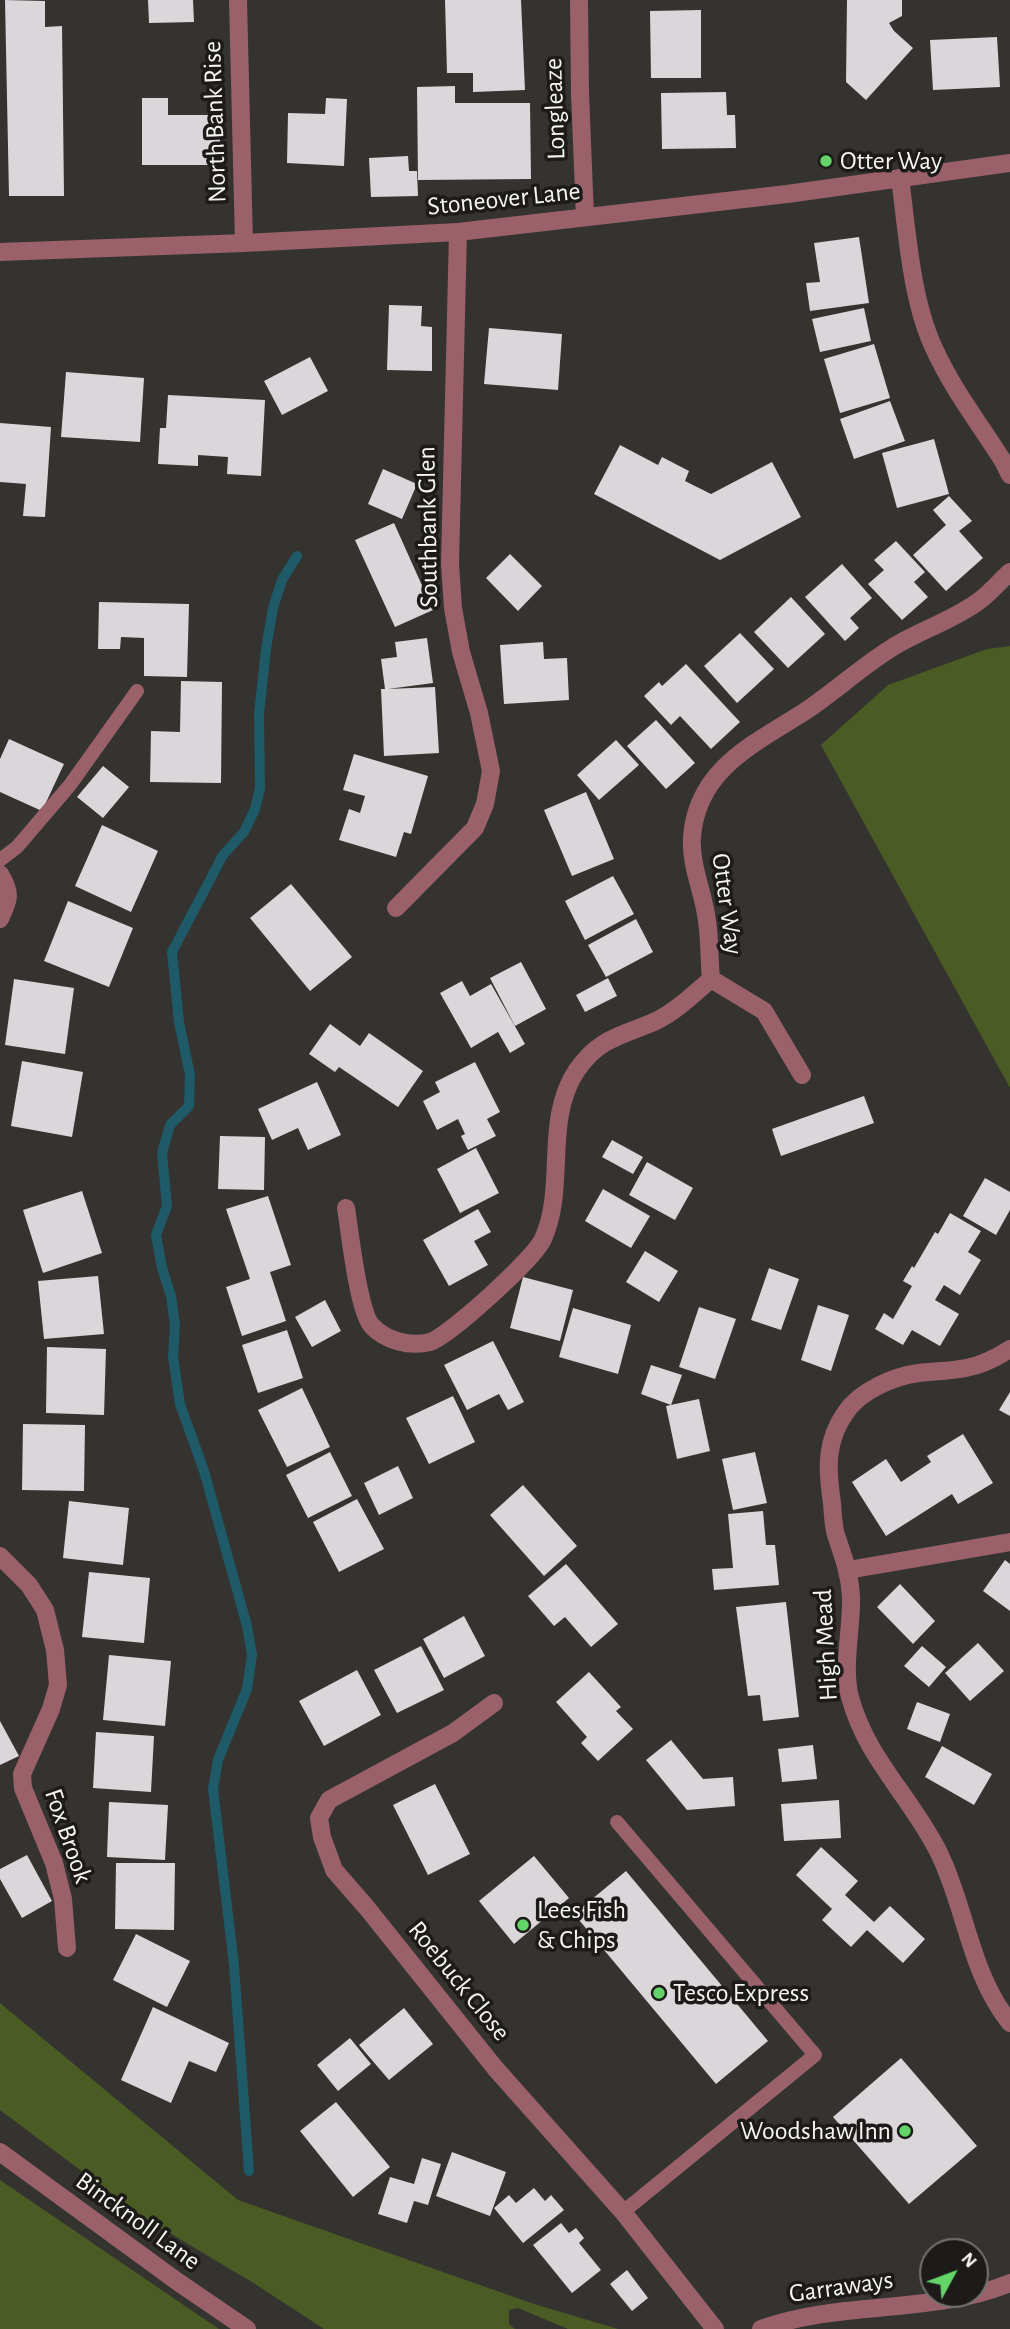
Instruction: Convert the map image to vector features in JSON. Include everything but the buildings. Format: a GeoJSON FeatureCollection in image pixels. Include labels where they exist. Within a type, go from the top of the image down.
{"type":"FeatureCollection","features":[{"type":"Feature","properties":{"kind":"street","name":"North Bank Rise"},"geometry":{"type":"LineString","coordinates":[[238,0],[244,243]]}},
{"type":"Feature","properties":{"kind":"street","name":"Longleaze"},"geometry":{"type":"LineString","coordinates":[[579,0],[585,217]]}},
{"type":"Feature","properties":{"kind":"street","name":"Stoneover Lane"},"geometry":{"type":"LineString","coordinates":[[0,252],[458,232],[787,194],[1010,163]]}},
{"type":"Feature","properties":{"kind":"street"},"geometry":{"type":"LineString","coordinates":[[900,178],[921,312],[932,344],[946,373],[1008,464]]}},
{"type":"Feature","properties":{"kind":"street","name":"Southbank Glen"},"geometry":{"type":"LineString","coordinates":[[396,908],[475,828],[485,804],[491,771],[480,713],[461,652],[453,608],[450,564],[458,232]]}},
{"type":"Feature","properties":{"kind":"street","name":"Otter Way"},"geometry":{"type":"LineString","coordinates":[[346,1208],[363,1305],[370,1324],[386,1338],[406,1343],[431,1342],[455,1325],[520,1268],[541,1243],[551,1218],[556,1184],[557,1137],[564,1095],[577,1071],[595,1049],[612,1037],[658,1020],[685,1002],[710,979],[708,922],[693,859],[692,836],[706,792],[718,774],[752,743],[805,711],[892,647],[979,601],[1010,572]]}},
{"type":"Feature","properties":{"kind":"street"},"geometry":{"type":"LineString","coordinates":[[0,874],[8,887],[8,901],[0,919]]}},
{"type":"Feature","properties":{"kind":"street"},"geometry":{"type":"LineString","coordinates":[[710,979],[764,1011],[802,1075]]}},
{"type":"Feature","properties":{"kind":"street","name":"High Mead"},"geometry":{"type":"LineString","coordinates":[[1010,1349],[988,1362],[967,1368],[916,1373],[864,1394],[846,1410],[835,1430],[828,1452],[827,1470],[835,1532],[848,1570],[851,1606],[849,1695],[876,1759],[923,1822],[940,1854],[968,1942],[983,1978],[1010,2023]]}},
{"type":"Feature","properties":{"kind":"street"},"geometry":{"type":"LineString","coordinates":[[848,1570],[1010,1542]]}},
{"type":"Feature","properties":{"kind":"street","name":"Fox Brook"},"geometry":{"type":"LineString","coordinates":[[0,1556],[29,1585],[45,1610],[55,1650],[58,1685],[55,1697],[22,1774],[23,1788],[54,1863],[63,1899],[67,1948]]}},
{"type":"Feature","properties":{"kind":"street","name":"Roebuck Close"},"geometry":{"type":"LineString","coordinates":[[494,1703],[453,1733],[330,1800],[319,1818],[322,1838],[334,1870],[495,2068],[623,2212],[715,2329]]}},
{"type":"Feature","properties":{"kind":"street","name":"Bincknoll Lane"},"geometry":{"type":"LineString","coordinates":[[0,2152],[247,2329]]}},
{"type":"Feature","properties":{"kind":"street","name":"Garraways"},"geometry":{"type":"LineString","coordinates":[[761,2329],[811,2315],[899,2304],[942,2302],[989,2292],[1010,2283]]}},
{"type":"Feature","properties":{"kind":"lane"},"geometry":{"type":"LineString","coordinates":[[0,860],[17,847],[70,785],[138,691]]}},
{"type":"Feature","properties":{"kind":"lane"},"geometry":{"type":"LineString","coordinates":[[617,1822],[815,2055],[623,2212]]}},
{"type":"Feature","properties":{"kind":"green space"},"geometry":{"type":"Polygon","coordinates":[[[1010,646],[1010,1088],[821,745],[888,685],[987,649],[1010,646]]]}},
{"type":"Feature","properties":{"kind":"green space"},"geometry":{"type":"Polygon","coordinates":[[[0,2003],[238,2200],[534,2304],[618,2329],[568,2329],[518,2308],[509,2310],[509,2324],[515,2329],[324,2329],[143,2217],[0,2110],[0,2003]]]}},
{"type":"Feature","properties":{"kind":"green space"},"geometry":{"type":"Polygon","coordinates":[[[0,2180],[219,2329],[0,2329],[0,2180]]]}},
{"type":"Feature","properties":{"kind":"waterway"},"geometry":{"type":"LineString","coordinates":[[249,2171],[234,1965],[213,1789],[218,1760],[247,1689],[252,1655],[247,1626],[204,1471],[180,1404],[173,1357],[175,1325],[171,1296],[156,1235],[167,1206],[162,1153],[170,1125],[189,1106],[190,1075],[179,1022],[172,952],[223,855],[244,832],[255,809],[260,788],[259,714],[266,649],[273,608],[282,580],[297,556]]}},
{"type":"Feature","properties":{"kind":"place","name":"Otter Way"},"geometry":{"type":"Point","coordinates":[826,161]}},
{"type":"Feature","properties":{"kind":"place","name":"Lees Fish & Chips"},"geometry":{"type":"Point","coordinates":[523,1925]}},
{"type":"Feature","properties":{"kind":"place","name":"Tesco Express"},"geometry":{"type":"Point","coordinates":[659,1993]}},
{"type":"Feature","properties":{"kind":"place","name":"Woodshaw Inn"},"geometry":{"type":"Point","coordinates":[905,2131]}}]}
